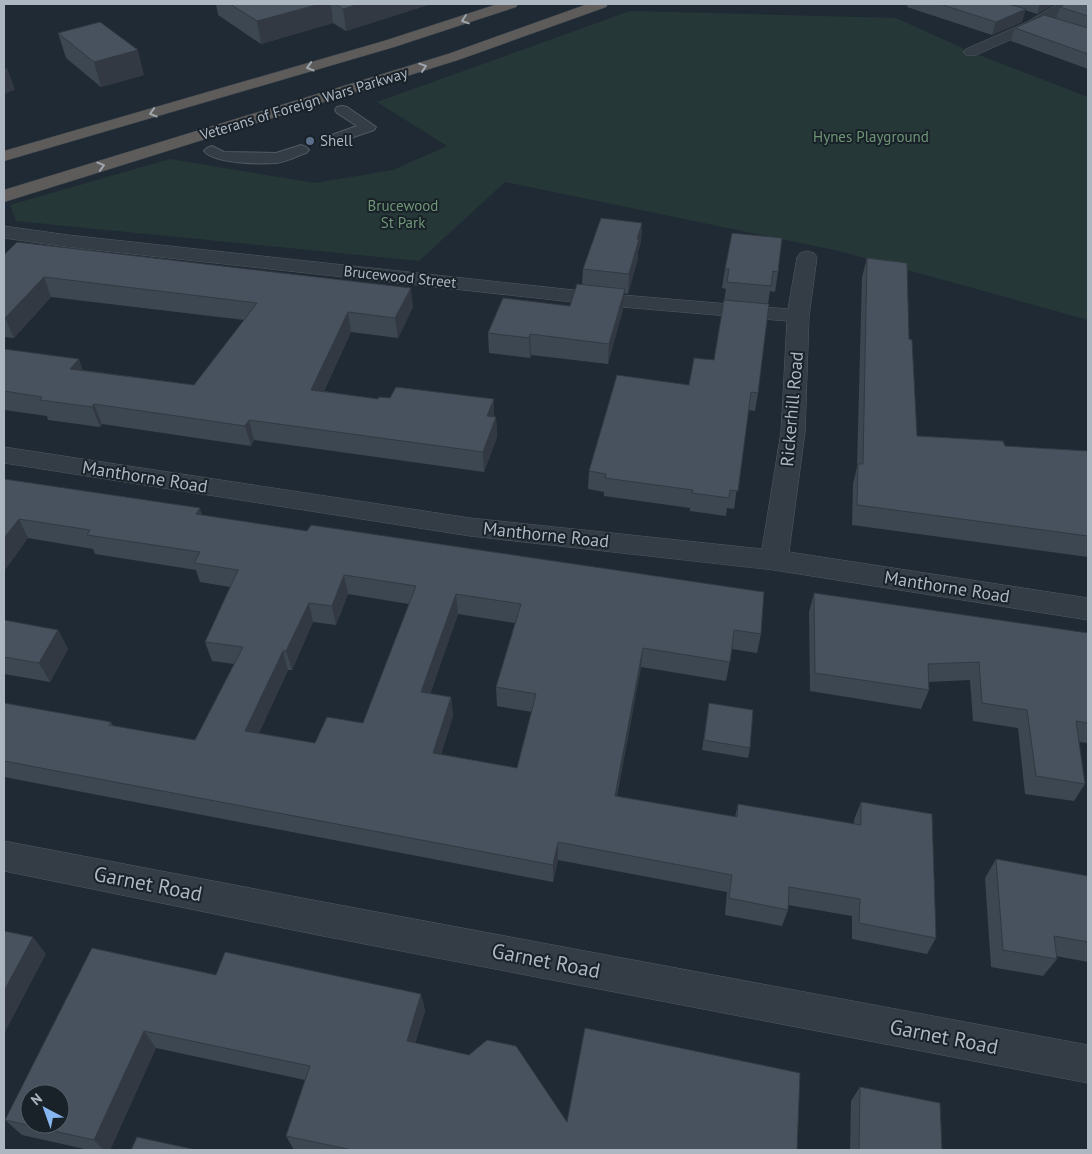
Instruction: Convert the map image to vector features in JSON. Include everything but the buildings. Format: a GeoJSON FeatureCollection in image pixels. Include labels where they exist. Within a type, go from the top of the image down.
{"type":"FeatureCollection","features":[{"type":"Feature","properties":{"kind":"highway","name":"Veterans of Foreign Wars Parkway"},"geometry":{"type":"LineString","coordinates":[[4,196],[55,160],[389,44],[511,4]]}},
{"type":"Feature","properties":{"kind":"highway","name":"Veterans of Foreign Wars Parkway"},"geometry":{"type":"LineString","coordinates":[[4,156],[55,160],[453,57],[601,4]]}},
{"type":"Feature","properties":{"kind":"street"},"geometry":{"type":"LineString","coordinates":[[971,52],[1032,25],[1037,20],[1051,15],[1068,4]]}},
{"type":"Feature","properties":{"kind":"street"},"geometry":{"type":"LineString","coordinates":[[1021,15],[1060,28]]}},
{"type":"Feature","properties":{"kind":"street","name":"Brucewood Street"},"geometry":{"type":"LineString","coordinates":[[4,232],[78,242],[601,299],[798,316]]}},
{"type":"Feature","properties":{"kind":"street","name":"Rickerhill Road"},"geometry":{"type":"LineString","coordinates":[[774,560],[793,432],[798,316],[807,257]]}},
{"type":"Feature","properties":{"kind":"street","name":"Manthorne Road"},"geometry":{"type":"LineString","coordinates":[[4,456],[470,527],[774,560],[1088,610]]}},
{"type":"Feature","properties":{"kind":"street","name":"Garnet Road"},"geometry":{"type":"LineString","coordinates":[[4,856],[366,927],[1088,1064]]}},
{"type":"Feature","properties":{"kind":"lane"},"geometry":{"type":"LineString","coordinates":[[331,140],[369,127],[342,110]]}},
{"type":"Feature","properties":{"kind":"lane"},"geometry":{"type":"LineString","coordinates":[[212,151],[221,156],[277,158],[301,150]]}},
{"type":"Feature","properties":{"kind":"green space","name":"Hynes Playground"},"geometry":{"type":"Polygon","coordinates":[[[630,11],[896,18],[971,52],[1088,97],[1088,320],[839,251],[505,182],[419,261],[16,221],[10,205],[170,159],[315,183],[393,170],[447,146],[377,102],[630,11]]]}},
{"type":"Feature","properties":{"kind":"place","name":"Shell"},"geometry":{"type":"Point","coordinates":[310,141]}},
{"type":"Feature","properties":{"kind":"park label","name":"Brucewood St Park"},"geometry":{"type":"Point","coordinates":[403,214]}}]}
